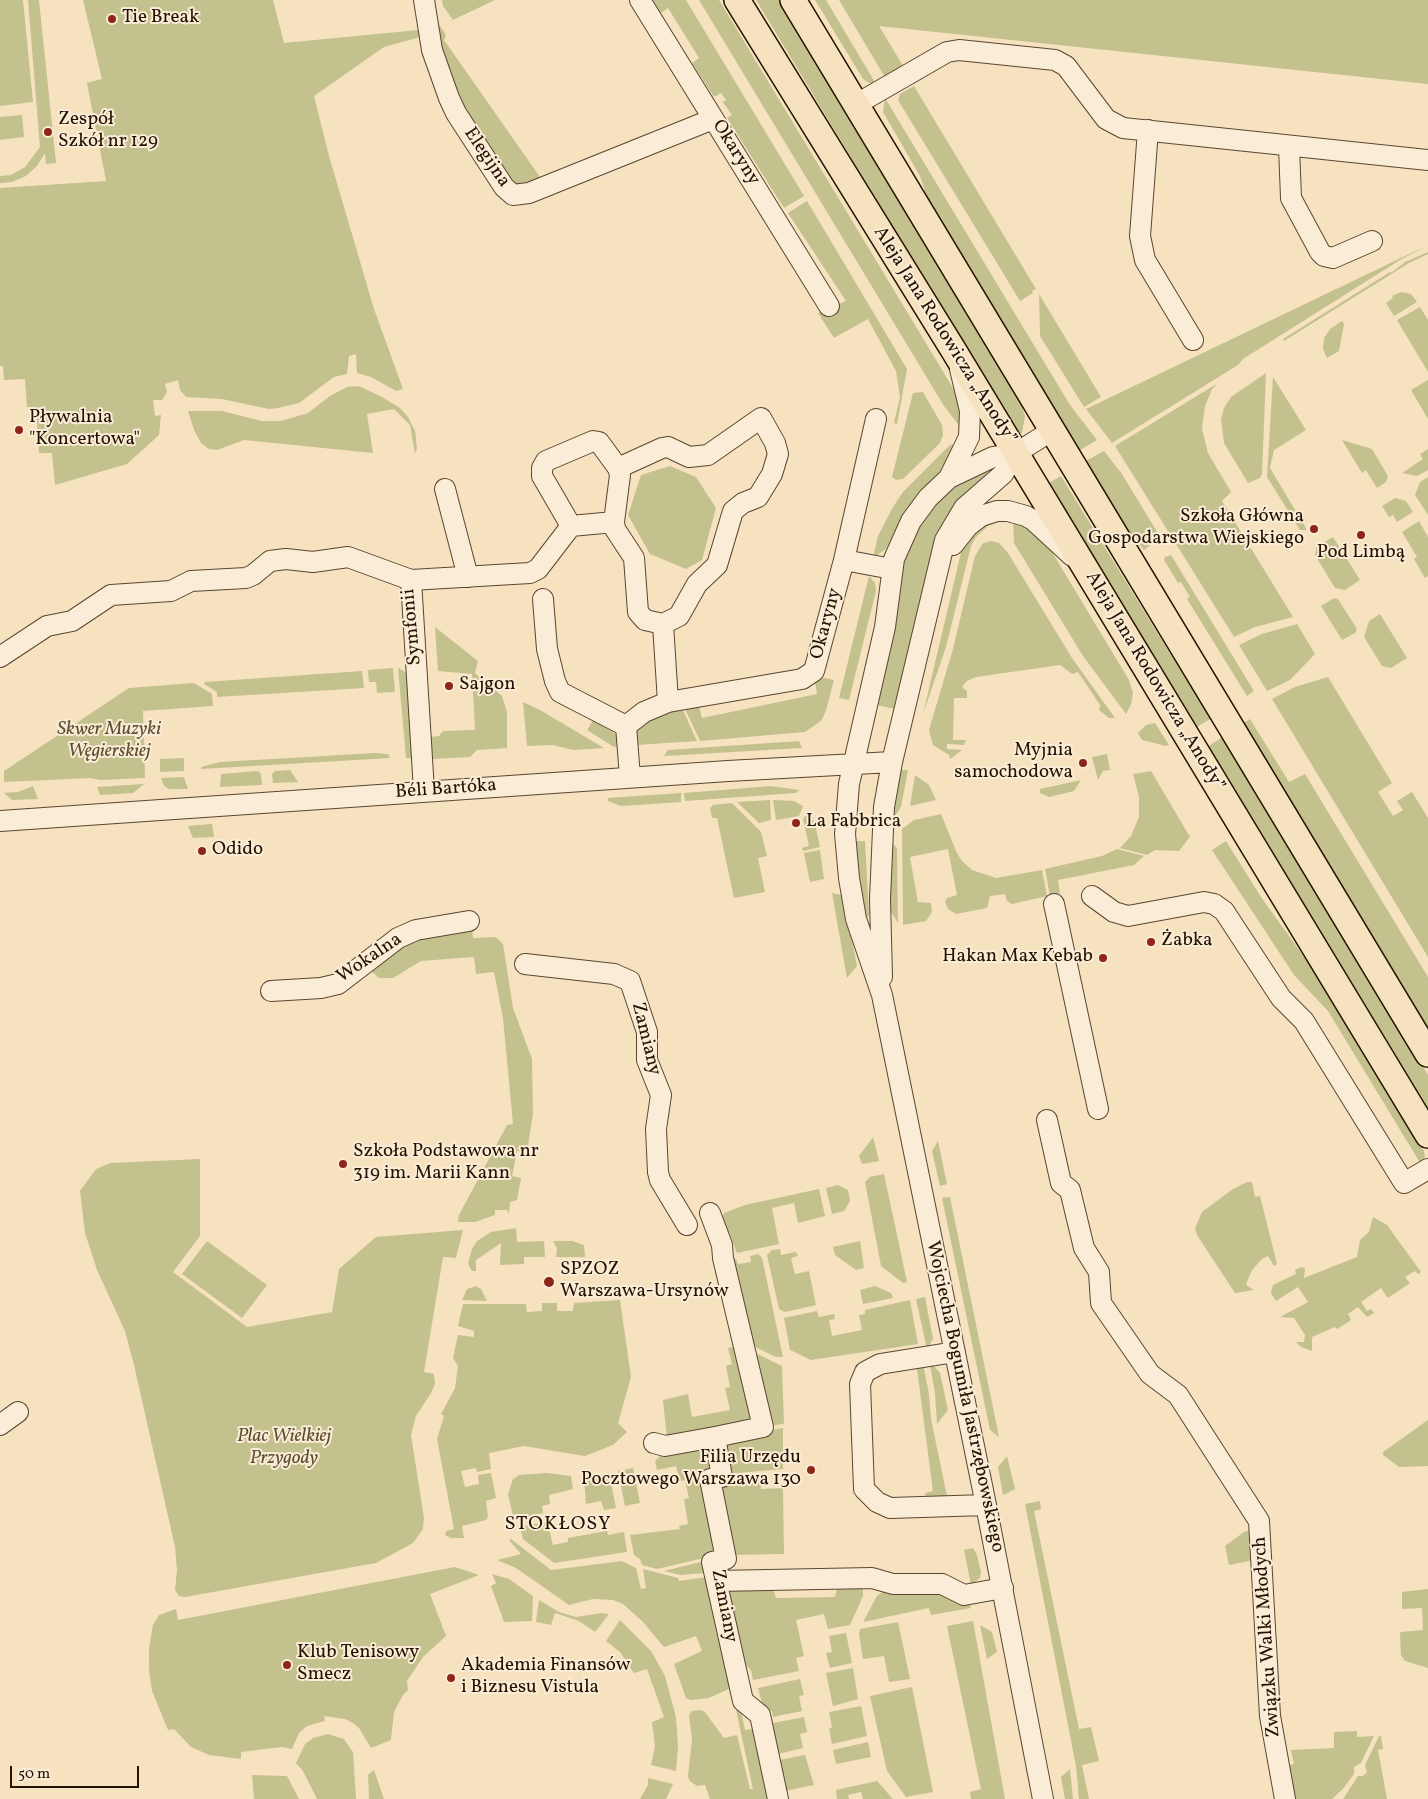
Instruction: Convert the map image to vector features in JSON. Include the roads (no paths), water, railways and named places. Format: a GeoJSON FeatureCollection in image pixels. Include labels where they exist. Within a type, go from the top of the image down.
{"type":"FeatureCollection","features":[{"type":"Feature","properties":{"kind":"main road","name":"Aleja Jana Rodowicza „Anody”"},"geometry":{"type":"LineString","coordinates":[[737,0],[956,354],[1428,1135]]}},
{"type":"Feature","properties":{"kind":"main road"},"geometry":{"type":"LineString","coordinates":[[794,0],[855,105],[1053,430],[1428,1054]]}},
{"type":"Feature","properties":{"kind":"street","name":"Elegijna"},"geometry":{"type":"LineString","coordinates":[[424,0],[432,50],[449,98],[456,113],[504,187],[513,195],[529,193],[713,118]]}},
{"type":"Feature","properties":{"kind":"street","name":"Okaryny"},"geometry":{"type":"LineString","coordinates":[[640,0],[829,306]]}},
{"type":"Feature","properties":{"kind":"street"},"geometry":{"type":"LineString","coordinates":[[855,105],[947,52],[959,50],[1056,60],[1066,66],[1106,119],[1123,128],[1289,147],[1428,160]]}},
{"type":"Feature","properties":{"kind":"street"},"geometry":{"type":"LineString","coordinates":[[1148,130],[1140,236],[1145,260],[1193,340]]}},
{"type":"Feature","properties":{"kind":"street"},"geometry":{"type":"LineString","coordinates":[[1289,147],[1291,198],[1324,256],[1333,258],[1372,241]]}},
{"type":"Feature","properties":{"kind":"street","name":"Wojciecha Bogumiła Jastrzębowskiego"},"geometry":{"type":"LineString","coordinates":[[956,354],[971,419],[967,442],[949,478],[928,498],[911,521],[900,542],[892,569],[885,627],[854,763],[845,814],[849,878],[859,930],[882,995],[1003,1588],[1043,1799]]}},
{"type":"Feature","properties":{"kind":"street"},"geometry":{"type":"LineString","coordinates":[[571,526],[542,476],[542,468],[546,461],[593,441],[599,442],[618,468],[621,481],[614,522],[615,529],[634,558],[638,612],[645,620],[663,624],[679,616],[697,584],[717,565],[733,511],[743,503],[758,497],[772,474],[778,454],[775,443],[761,418],[708,456],[689,457],[668,447],[618,468]]}},
{"type":"Feature","properties":{"kind":"street","name":"Okaryny"},"geometry":{"type":"LineString","coordinates":[[626,726],[644,712],[668,702],[809,676],[817,666],[844,560],[876,419]]}},
{"type":"Feature","properties":{"kind":"street"},"geometry":{"type":"LineString","coordinates":[[949,478],[986,460],[1016,453],[1053,430]]}},
{"type":"Feature","properties":{"kind":"street","name":"Wojciecha Bogumiła Jastrzębowskiego"},"geometry":{"type":"LineString","coordinates":[[882,995],[881,849],[884,807],[892,762],[940,560],[949,532],[958,516],[974,498],[1003,474],[1016,453]]}},
{"type":"Feature","properties":{"kind":"street"},"geometry":{"type":"LineString","coordinates":[[445,489],[468,577]]}},
{"type":"Feature","properties":{"kind":"street"},"geometry":{"type":"LineString","coordinates":[[940,560],[974,520],[988,513],[1008,511],[1033,520],[1088,572]]}},
{"type":"Feature","properties":{"kind":"street"},"geometry":{"type":"LineString","coordinates":[[411,580],[530,573],[538,569],[571,526],[614,522]]}},
{"type":"Feature","properties":{"kind":"street","name":"Symfonii"},"geometry":{"type":"LineString","coordinates":[[0,657],[47,626],[72,621],[111,596],[171,591],[191,581],[246,578],[253,575],[270,561],[286,559],[313,562],[342,557],[353,558],[411,580],[424,792]]}},
{"type":"Feature","properties":{"kind":"street"},"geometry":{"type":"LineString","coordinates":[[844,560],[892,569]]}},
{"type":"Feature","properties":{"kind":"street"},"geometry":{"type":"LineString","coordinates":[[543,599],[547,649],[555,681],[560,692],[626,726],[630,777]]}},
{"type":"Feature","properties":{"kind":"street"},"geometry":{"type":"LineString","coordinates":[[663,624],[668,702]]}},
{"type":"Feature","properties":{"kind":"street","name":"Béli Bartóka"},"geometry":{"type":"LineString","coordinates":[[0,821],[630,777],[892,762]]}},
{"type":"Feature","properties":{"kind":"street"},"geometry":{"type":"LineString","coordinates":[[1092,896],[1114,912],[1128,916],[1204,902],[1214,904],[1224,911],[1281,998],[1304,1022],[1404,1183],[1428,1169]]}},
{"type":"Feature","properties":{"kind":"street"},"geometry":{"type":"LineString","coordinates":[[1054,904],[1098,1109]]}},
{"type":"Feature","properties":{"kind":"street","name":"Wokalna"},"geometry":{"type":"LineString","coordinates":[[271,991],[320,988],[338,984],[398,938],[416,930],[469,921]]}},
{"type":"Feature","properties":{"kind":"street","name":"Zamiany"},"geometry":{"type":"LineString","coordinates":[[525,964],[614,974],[630,981],[647,1032],[647,1060],[661,1095],[656,1129],[658,1172],[660,1180],[687,1225]]}},
{"type":"Feature","properties":{"kind":"street","name":"Związku Walki Młodych"},"geometry":{"type":"LineString","coordinates":[[1047,1120],[1061,1183],[1070,1190],[1084,1248],[1100,1272],[1101,1303],[1150,1374],[1178,1395],[1259,1521],[1270,1716],[1285,1799]]}},
{"type":"Feature","properties":{"kind":"street"},"geometry":{"type":"LineString","coordinates":[[654,1443],[666,1446],[762,1427],[723,1258],[722,1245],[710,1213]]}},
{"type":"Feature","properties":{"kind":"street"},"geometry":{"type":"LineString","coordinates":[[955,1352],[880,1364],[869,1368],[862,1378],[864,1489],[877,1502],[890,1508],[986,1505]]}},
{"type":"Feature","properties":{"kind":"street"},"geometry":{"type":"LineString","coordinates":[[0,1425],[18,1412]]}},
{"type":"Feature","properties":{"kind":"street","name":"Zamiany"},"geometry":{"type":"LineString","coordinates":[[715,1437],[722,1476],[710,1479],[726,1559],[712,1562],[725,1580],[743,1701],[760,1715],[778,1799]]}},
{"type":"Feature","properties":{"kind":"street"},"geometry":{"type":"LineString","coordinates":[[725,1580],[872,1578],[893,1584],[942,1584],[964,1595],[1003,1588]]}},
{"type":"Feature","properties":{"kind":"place","name":"Tie Break"},"geometry":{"type":"Point","coordinates":[112,19]}},
{"type":"Feature","properties":{"kind":"place","name":"Zespół Szkół nr 129"},"geometry":{"type":"Point","coordinates":[48,132]}},
{"type":"Feature","properties":{"kind":"place","name":"Pływalnia \"Koncertowa\""},"geometry":{"type":"Point","coordinates":[19,430]}},
{"type":"Feature","properties":{"kind":"place","name":"Szkoła Główna Gospodarstwa Wiejskiego"},"geometry":{"type":"Point","coordinates":[1314,529]}},
{"type":"Feature","properties":{"kind":"place","name":"Pod Limbą"},"geometry":{"type":"Point","coordinates":[1361,535]}},
{"type":"Feature","properties":{"kind":"place","name":"Sajgon"},"geometry":{"type":"Point","coordinates":[449,686]}},
{"type":"Feature","properties":{"kind":"place","name":"Myjnia samochodowa"},"geometry":{"type":"Point","coordinates":[1083,763]}},
{"type":"Feature","properties":{"kind":"place","name":"La Fabbrica"},"geometry":{"type":"Point","coordinates":[796,823]}},
{"type":"Feature","properties":{"kind":"place","name":"Odido"},"geometry":{"type":"Point","coordinates":[202,851]}},
{"type":"Feature","properties":{"kind":"place","name":"Żabka"},"geometry":{"type":"Point","coordinates":[1151,942]}},
{"type":"Feature","properties":{"kind":"place","name":"Hakan Max Kebab"},"geometry":{"type":"Point","coordinates":[1103,958]}},
{"type":"Feature","properties":{"kind":"place","name":"Szkoła Podstawowa nr 319 im. Marii Kann"},"geometry":{"type":"Point","coordinates":[343,1164]}},
{"type":"Feature","properties":{"kind":"place","name":"SPZOZ Warszawa-Ursynów"},"geometry":{"type":"Point","coordinates":[549,1282]}},
{"type":"Feature","properties":{"kind":"place","name":"Filia Urzędu Pocztowego Warszawa 130"},"geometry":{"type":"Point","coordinates":[811,1470]}},
{"type":"Feature","properties":{"kind":"place","name":"Klub Tenisowy Smecz"},"geometry":{"type":"Point","coordinates":[287,1665]}},
{"type":"Feature","properties":{"kind":"place","name":"Akademia Finansów i Biznesu Vistula"},"geometry":{"type":"Point","coordinates":[451,1678]}},
{"type":"Feature","properties":{"kind":"district","name":"STOKŁOSY"},"geometry":{"type":"Point","coordinates":[558,1525]}},
{"type":"Feature","properties":{"kind":"park label","name":"Skwer Muzyki Węgierskiej"},"geometry":{"type":"Point","coordinates":[109,742]}},
{"type":"Feature","properties":{"kind":"park label","name":"Plac Wielkiej Przygody"},"geometry":{"type":"Point","coordinates":[284,1449]}}]}
